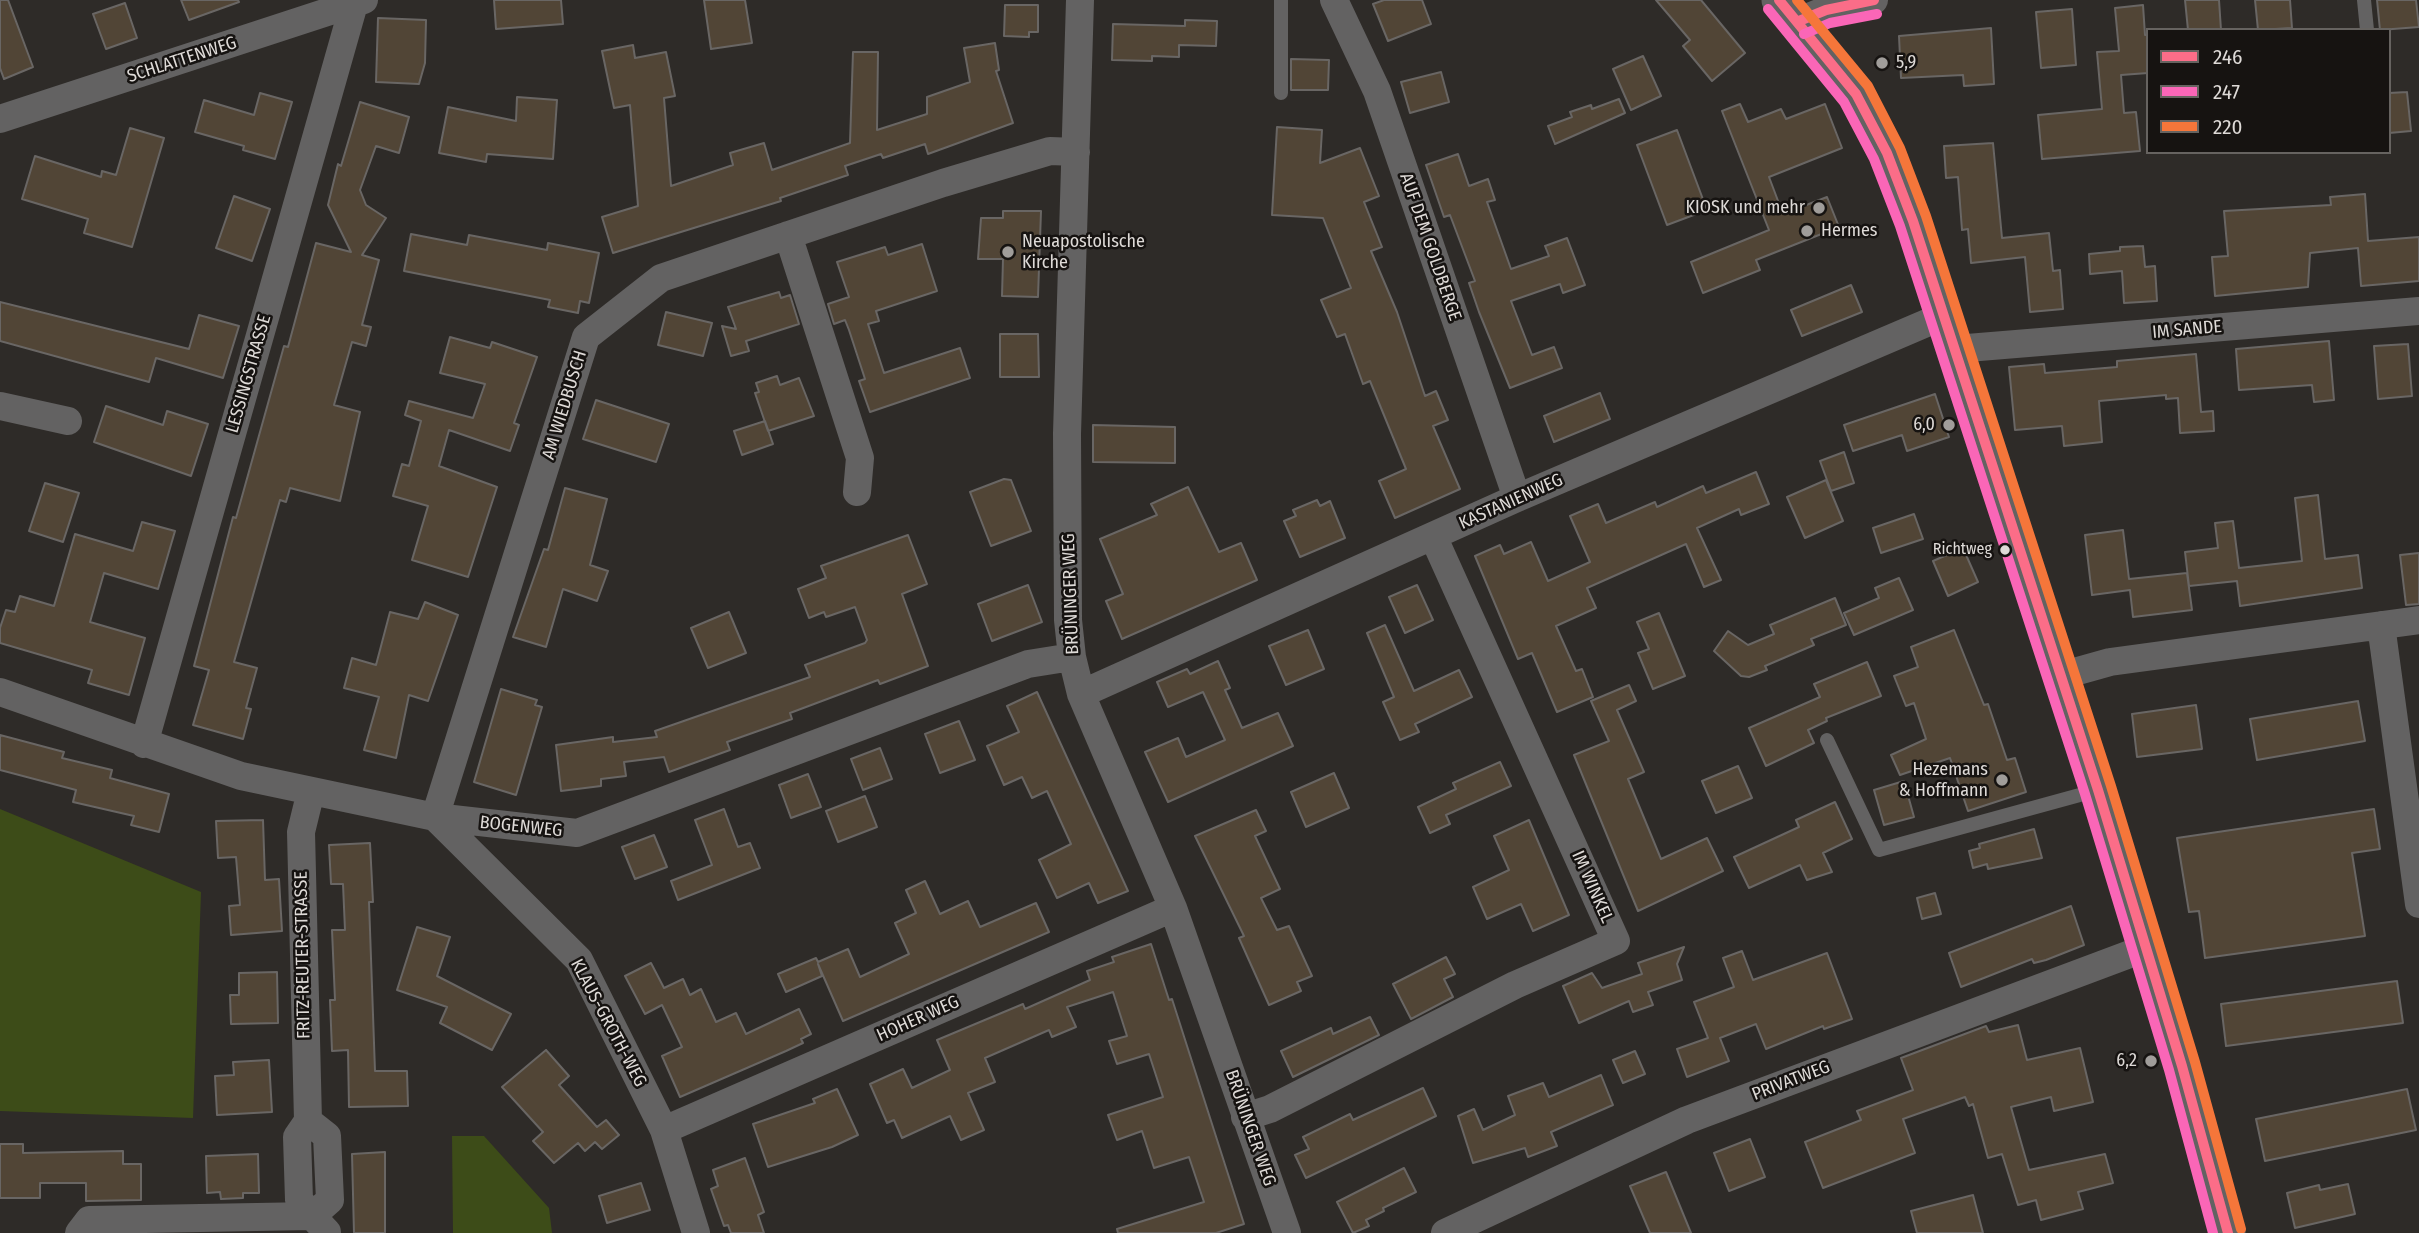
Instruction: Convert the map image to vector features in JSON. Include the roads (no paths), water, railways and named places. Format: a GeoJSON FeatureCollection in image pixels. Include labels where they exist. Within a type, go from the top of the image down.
{"type":"FeatureCollection","features":[{"type":"Feature","properties":{"kind":"street","name":"BRÜNINGER WEG"},"geometry":{"type":"LineString","coordinates":[[1080,0],[1067,434],[1068,620],[1072,657],[1081,694],[1173,908],[1286,1233]]}},
{"type":"Feature","properties":{"kind":"street","name":"AUF DEM GOLDBERGE"},"geometry":{"type":"LineString","coordinates":[[1334,0],[1377,91],[1517,498]]}},
{"type":"Feature","properties":{"kind":"street"},"geometry":{"type":"LineString","coordinates":[[1789,10],[1826,10],[1874,0]]}},
{"type":"Feature","properties":{"kind":"street","name":"SCHLATTENWEG"},"geometry":{"type":"LineString","coordinates":[[0,119],[359,2]]}},
{"type":"Feature","properties":{"kind":"street","name":"LESSINGSTRASSE"},"geometry":{"type":"LineString","coordinates":[[144,744],[359,2]]}},
{"type":"Feature","properties":{"kind":"street"},"geometry":{"type":"LineString","coordinates":[[1789,10],[1856,94],[1887,152],[1955,349],[2098,790],[2228,1233]]}},
{"type":"Feature","properties":{"kind":"street","name":"AM WIEDBUSCH"},"geometry":{"type":"LineString","coordinates":[[435,817],[586,337],[661,278],[1050,151],[1076,152]]}},
{"type":"Feature","properties":{"kind":"street"},"geometry":{"type":"LineString","coordinates":[[789,235],[860,458],[857,492]]}},
{"type":"Feature","properties":{"kind":"street","name":"IM SANDE"},"geometry":{"type":"LineString","coordinates":[[1955,349],[2419,311]]}},
{"type":"Feature","properties":{"kind":"street","name":"KASTANIENWEG"},"geometry":{"type":"LineString","coordinates":[[1081,694],[1517,498],[1943,316]]}},
{"type":"Feature","properties":{"kind":"street"},"geometry":{"type":"LineString","coordinates":[[0,405],[68,421]]}},
{"type":"Feature","properties":{"kind":"street","name":"IM WINKEL"},"geometry":{"type":"LineString","coordinates":[[1245,1117],[1270,1109],[1515,985],[1616,941],[1433,536]]}},
{"type":"Feature","properties":{"kind":"street"},"geometry":{"type":"LineString","coordinates":[[2060,676],[2122,660],[2419,620]]}},
{"type":"Feature","properties":{"kind":"street"},"geometry":{"type":"LineString","coordinates":[[2381,625],[2419,904]]}},
{"type":"Feature","properties":{"kind":"street","name":"BOGENWEG"},"geometry":{"type":"LineString","coordinates":[[0,692],[241,776],[435,817],[577,833],[1028,664],[1072,657]]}},
{"type":"Feature","properties":{"kind":"street","name":"FRITZ-REUTER-STRASSE"},"geometry":{"type":"LineString","coordinates":[[311,790],[301,832],[308,1121],[327,1136],[330,1200],[320,1225]]}},
{"type":"Feature","properties":{"kind":"street","name":"KLAUS-GROTH-WEG"},"geometry":{"type":"LineString","coordinates":[[435,817],[579,960],[664,1130],[696,1233]]}},
{"type":"Feature","properties":{"kind":"street","name":"HOHER WEG"},"geometry":{"type":"LineString","coordinates":[[664,1130],[1173,908]]}},
{"type":"Feature","properties":{"kind":"street","name":"PRIVATWEG"},"geometry":{"type":"LineString","coordinates":[[1445,1233],[1687,1120],[2146,948]]}},
{"type":"Feature","properties":{"kind":"street"},"geometry":{"type":"LineString","coordinates":[[79,1233],[89,1220],[320,1225]]}},
{"type":"Feature","properties":{"kind":"lane"},"geometry":{"type":"LineString","coordinates":[[1280,93],[1281,0]]}},
{"type":"Feature","properties":{"kind":"lane"},"geometry":{"type":"LineString","coordinates":[[2356,0],[2358,28]]}},
{"type":"Feature","properties":{"kind":"lane"},"geometry":{"type":"LineString","coordinates":[[2364,0],[2367,28]]}},
{"type":"Feature","properties":{"kind":"lane"},"geometry":{"type":"LineString","coordinates":[[1827,740],[1879,850],[2098,790]]}},
{"type":"Feature","properties":{"kind":"place","name":"5,9"},"geometry":{"type":"Point","coordinates":[1882,63]}},
{"type":"Feature","properties":{"kind":"place","name":"KIOSK und mehr"},"geometry":{"type":"Point","coordinates":[1819,208]}},
{"type":"Feature","properties":{"kind":"place","name":"Hermes"},"geometry":{"type":"Point","coordinates":[1807,231]}},
{"type":"Feature","properties":{"kind":"place","name":"Neuapostolische Kirche"},"geometry":{"type":"Point","coordinates":[1008,252]}},
{"type":"Feature","properties":{"kind":"place","name":"6,0"},"geometry":{"type":"Point","coordinates":[1949,425]}},
{"type":"Feature","properties":{"kind":"place","name":"Richtweg"},"geometry":{"type":"Point","coordinates":[2005,550]}},
{"type":"Feature","properties":{"kind":"place","name":"Hezemans & Hoffmann"},"geometry":{"type":"Point","coordinates":[2002,780]}},
{"type":"Feature","properties":{"kind":"place","name":"6,2"},"geometry":{"type":"Point","coordinates":[2151,1061]}}]}
